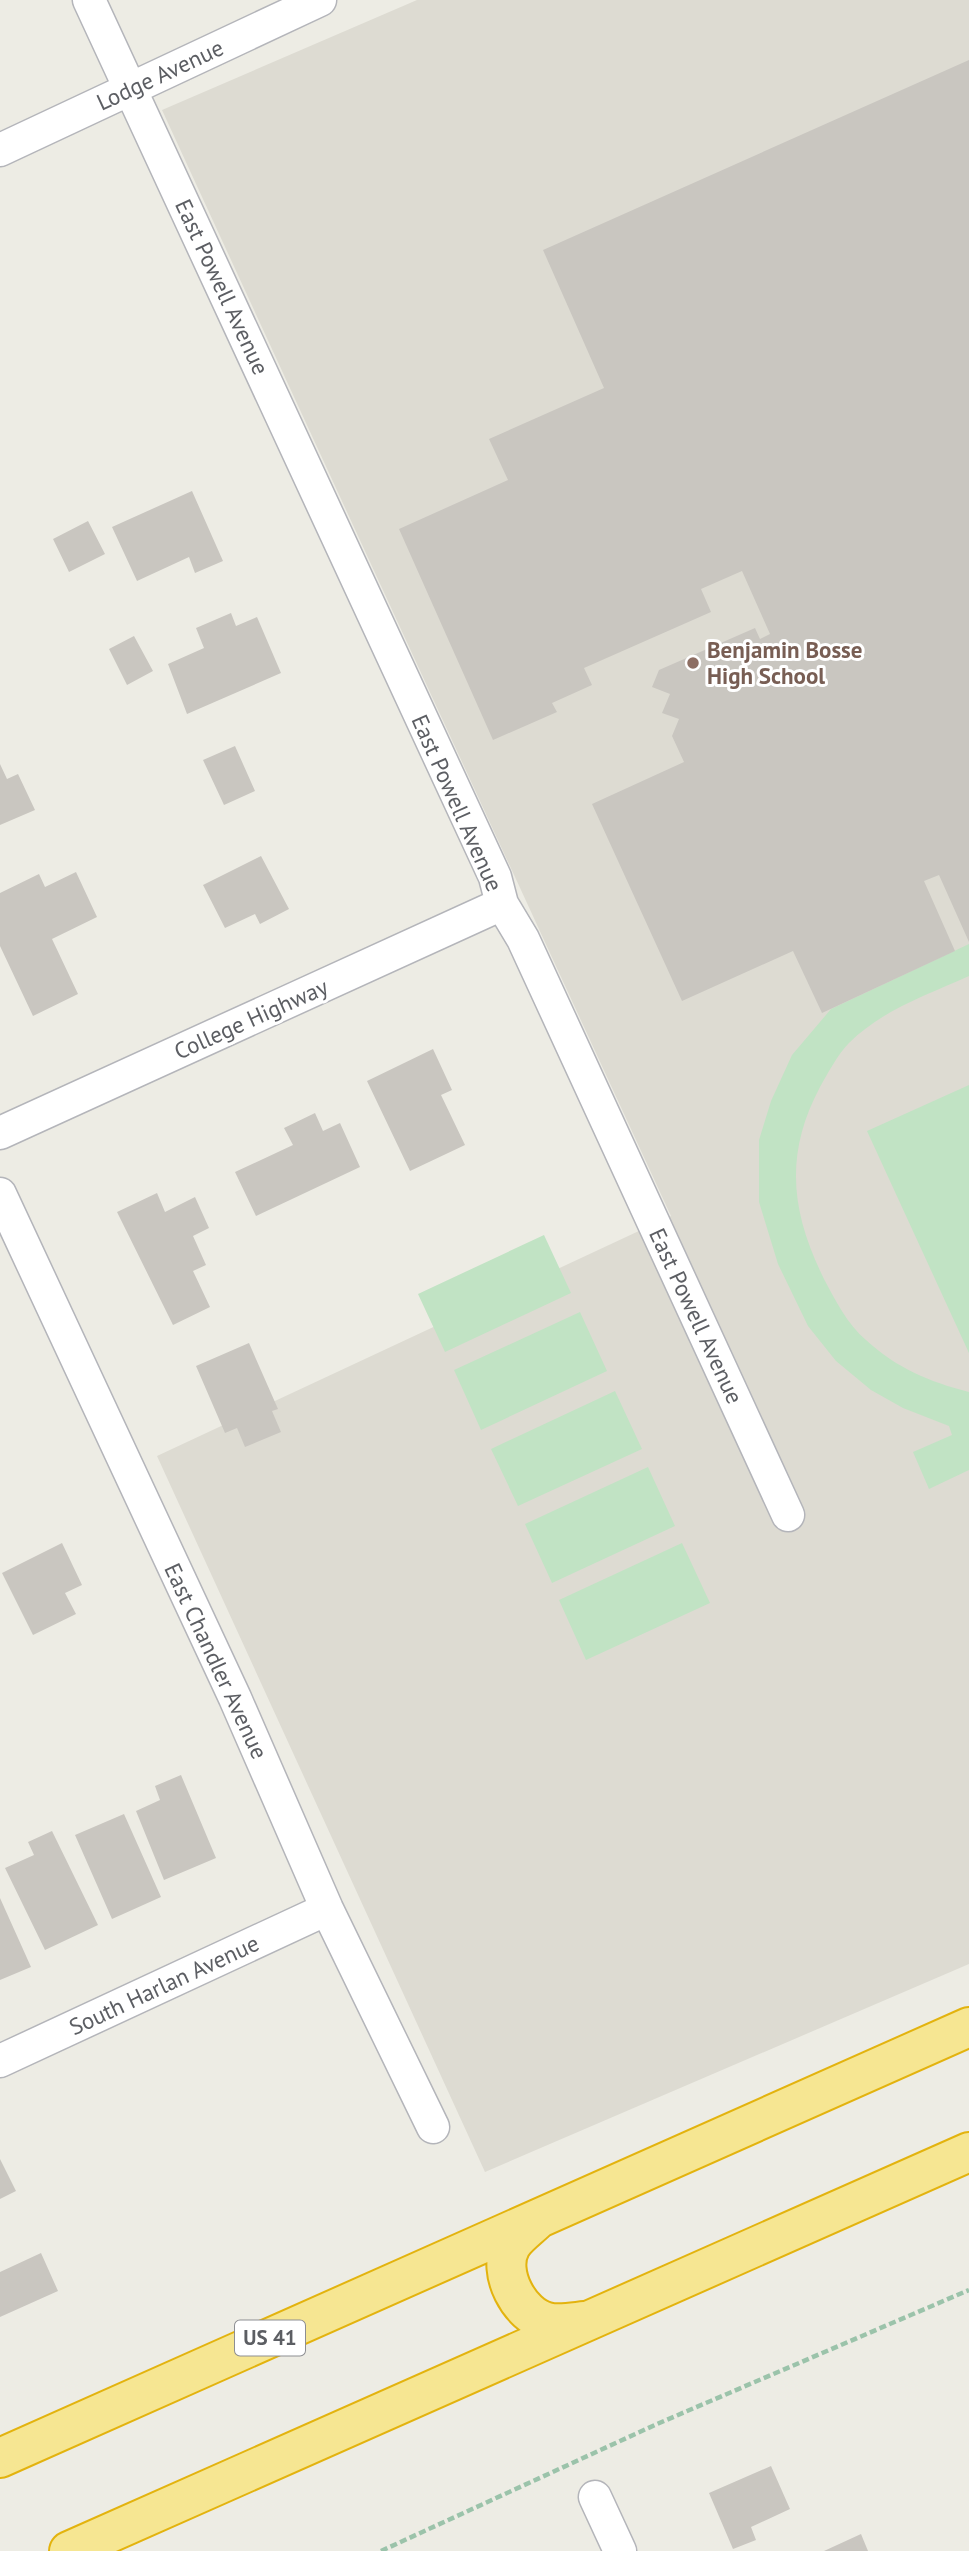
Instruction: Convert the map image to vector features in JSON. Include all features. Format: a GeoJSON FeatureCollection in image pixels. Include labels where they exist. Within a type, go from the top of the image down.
{"type":"FeatureCollection","features":[{"type":"Feature","properties":{"kind":"highway","name":"US 41"},"geometry":{"type":"LineString","coordinates":[[0,2459],[969,2026]]}},
{"type":"Feature","properties":{"kind":"highway"},"geometry":{"type":"LineString","coordinates":[[69,2551],[969,2152]]}},
{"type":"Feature","properties":{"kind":"highway"},"geometry":{"type":"LineString","coordinates":[[540,2218],[510,2247],[508,2272],[512,2290],[525,2311],[547,2322],[587,2321]]}},
{"type":"Feature","properties":{"kind":"street","name":"East Powell Avenue"},"geometry":{"type":"LineString","coordinates":[[89,0],[429,740],[495,877],[502,905],[523,939],[788,1515]]}},
{"type":"Feature","properties":{"kind":"street","name":"Lodge Avenue"},"geometry":{"type":"LineString","coordinates":[[0,150],[320,0]]}},
{"type":"Feature","properties":{"kind":"street","name":"College Highway"},"geometry":{"type":"LineString","coordinates":[[0,1133],[502,905]]}},
{"type":"Feature","properties":{"kind":"street","name":"East Chandler Avenue"},"geometry":{"type":"LineString","coordinates":[[0,1194],[235,1698],[327,1909],[433,2127]]}},
{"type":"Feature","properties":{"kind":"street","name":"South Harlan Avenue"},"geometry":{"type":"LineString","coordinates":[[0,2061],[327,1909]]}},
{"type":"Feature","properties":{"kind":"street"},"geometry":{"type":"LineString","coordinates":[[595,2497],[620,2551]]}},
{"type":"Feature","properties":{"kind":"path"},"geometry":{"type":"LineString","coordinates":[[381,2551],[644,2429],[969,2290]]}},
{"type":"Feature","properties":{"kind":"shaded area","name":"Benjamin Bosse High School"},"geometry":{"type":"Polygon","coordinates":[[[417,0],[969,0],[969,1964],[485,2172],[157,1456],[671,1216],[162,110],[417,0]]]}},
{"type":"Feature","properties":{"kind":"green space"},"geometry":{"type":"Polygon","coordinates":[[[969,944],[969,976],[890,1012],[862,1031],[845,1047],[808,1112],[797,1160],[796,1183],[804,1230],[824,1279],[848,1320],[859,1334],[889,1359],[927,1379],[969,1392],[969,1470],[929,1489],[913,1452],[952,1435],[949,1426],[903,1408],[871,1390],[836,1361],[808,1326],[778,1264],[759,1202],[759,1140],[771,1101],[792,1055],[831,1009],[969,944]]]}},
{"type":"Feature","properties":{"kind":"green space"},"geometry":{"type":"Polygon","coordinates":[[[969,1085],[969,1353],[867,1131],[969,1085]]]}},
{"type":"Feature","properties":{"kind":"green space"},"geometry":{"type":"Polygon","coordinates":[[[544,1235],[571,1293],[445,1352],[418,1294],[544,1235]]]}},
{"type":"Feature","properties":{"kind":"green space"},"geometry":{"type":"Polygon","coordinates":[[[580,1312],[607,1371],[481,1430],[454,1370],[580,1312]]]}},
{"type":"Feature","properties":{"kind":"green space"},"geometry":{"type":"Polygon","coordinates":[[[615,1391],[642,1449],[518,1506],[491,1449],[615,1391]]]}},
{"type":"Feature","properties":{"kind":"green space"},"geometry":{"type":"Polygon","coordinates":[[[648,1467],[675,1526],[552,1583],[525,1524],[648,1467]]]}},
{"type":"Feature","properties":{"kind":"green space"},"geometry":{"type":"Polygon","coordinates":[[[682,1543],[710,1603],[586,1660],[559,1600],[682,1543]]]}},
{"type":"Feature","properties":{"kind":"building"},"geometry":{"type":"Polygon","coordinates":[[[969,60],[969,942],[939,875],[924,881],[955,951],[822,1013],[793,951],[682,1001],[592,804],[684,762],[672,736],[679,719],[662,713],[670,694],[652,687],[659,670],[755,628],[760,639],[770,634],[742,571],[701,589],[711,612],[584,668],[592,685],[552,703],[557,712],[493,740],[399,529],[508,480],[489,439],[604,388],[543,250],[969,60]]]}},
{"type":"Feature","properties":{"kind":"building"},"geometry":{"type":"Polygon","coordinates":[[[192,491],[223,561],[195,573],[189,557],[137,581],[112,527],[192,491]]]}},
{"type":"Feature","properties":{"kind":"building"},"geometry":{"type":"Polygon","coordinates":[[[88,521],[105,554],[69,572],[53,539],[88,521]]]}},
{"type":"Feature","properties":{"kind":"building"},"geometry":{"type":"Polygon","coordinates":[[[231,613],[236,626],[257,617],[281,673],[187,714],[168,664],[204,648],[196,628],[231,613]]]}},
{"type":"Feature","properties":{"kind":"building"},"geometry":{"type":"Polygon","coordinates":[[[134,636],[153,671],[127,685],[109,649],[134,636]]]}},
{"type":"Feature","properties":{"kind":"building"},"geometry":{"type":"Polygon","coordinates":[[[235,746],[255,791],[224,805],[203,760],[235,746]]]}},
{"type":"Feature","properties":{"kind":"building"},"geometry":{"type":"Polygon","coordinates":[[[0,764],[7,779],[18,774],[35,810],[0,825],[0,764]]]}},
{"type":"Feature","properties":{"kind":"building"},"geometry":{"type":"Polygon","coordinates":[[[261,856],[289,909],[260,924],[255,914],[225,928],[203,885],[261,856]]]}},
{"type":"Feature","properties":{"kind":"building"},"geometry":{"type":"Polygon","coordinates":[[[76,872],[97,917],[52,939],[78,994],[33,1016],[0,946],[0,893],[39,874],[45,887],[76,872]]]}},
{"type":"Feature","properties":{"kind":"building"},"geometry":{"type":"Polygon","coordinates":[[[433,1049],[452,1090],[441,1095],[465,1145],[410,1171],[367,1081],[433,1049]]]}},
{"type":"Feature","properties":{"kind":"building"},"geometry":{"type":"Polygon","coordinates":[[[315,1113],[323,1131],[340,1123],[360,1167],[256,1216],[235,1172],[293,1145],[284,1128],[315,1113]]]}},
{"type":"Feature","properties":{"kind":"building"},"geometry":{"type":"Polygon","coordinates":[[[157,1193],[165,1212],[195,1197],[209,1228],[193,1236],[206,1265],[193,1271],[210,1307],[173,1325],[117,1212],[157,1193]]]}},
{"type":"Feature","properties":{"kind":"building"},"geometry":{"type":"Polygon","coordinates":[[[249,1343],[278,1409],[272,1411],[281,1432],[245,1447],[237,1428],[225,1433],[196,1366],[249,1343]]]}},
{"type":"Feature","properties":{"kind":"building"},"geometry":{"type":"Polygon","coordinates":[[[62,1543],[82,1585],[65,1593],[76,1614],[33,1635],[2,1573],[62,1543]]]}},
{"type":"Feature","properties":{"kind":"building"},"geometry":{"type":"Polygon","coordinates":[[[181,1775],[216,1858],[164,1880],[136,1811],[160,1800],[155,1786],[181,1775]]]}},
{"type":"Feature","properties":{"kind":"building"},"geometry":{"type":"Polygon","coordinates":[[[124,1814],[161,1897],[112,1919],[75,1835],[124,1814]]]}},
{"type":"Feature","properties":{"kind":"building"},"geometry":{"type":"Polygon","coordinates":[[[52,1831],[98,1925],[45,1950],[5,1868],[34,1855],[28,1842],[52,1831]]]}},
{"type":"Feature","properties":{"kind":"building"},"geometry":{"type":"Polygon","coordinates":[[[0,1898],[31,1967],[0,1980],[0,1898]]]}},
{"type":"Feature","properties":{"kind":"building"},"geometry":{"type":"Polygon","coordinates":[[[0,2159],[16,2191],[0,2199],[0,2159]]]}},
{"type":"Feature","properties":{"kind":"building"},"geometry":{"type":"Polygon","coordinates":[[[41,2253],[58,2291],[0,2317],[0,2272],[41,2253]]]}},
{"type":"Feature","properties":{"kind":"building"},"geometry":{"type":"Polygon","coordinates":[[[771,2466],[790,2509],[751,2527],[756,2540],[733,2549],[709,2493],[771,2466]]]}},
{"type":"Feature","properties":{"kind":"building"},"geometry":{"type":"Polygon","coordinates":[[[861,2534],[868,2551],[824,2551],[861,2534]]]}},
{"type":"Feature","properties":{"kind":"place","name":"Benjamin Bosse High School"},"geometry":{"type":"Point","coordinates":[693,663]}}]}
